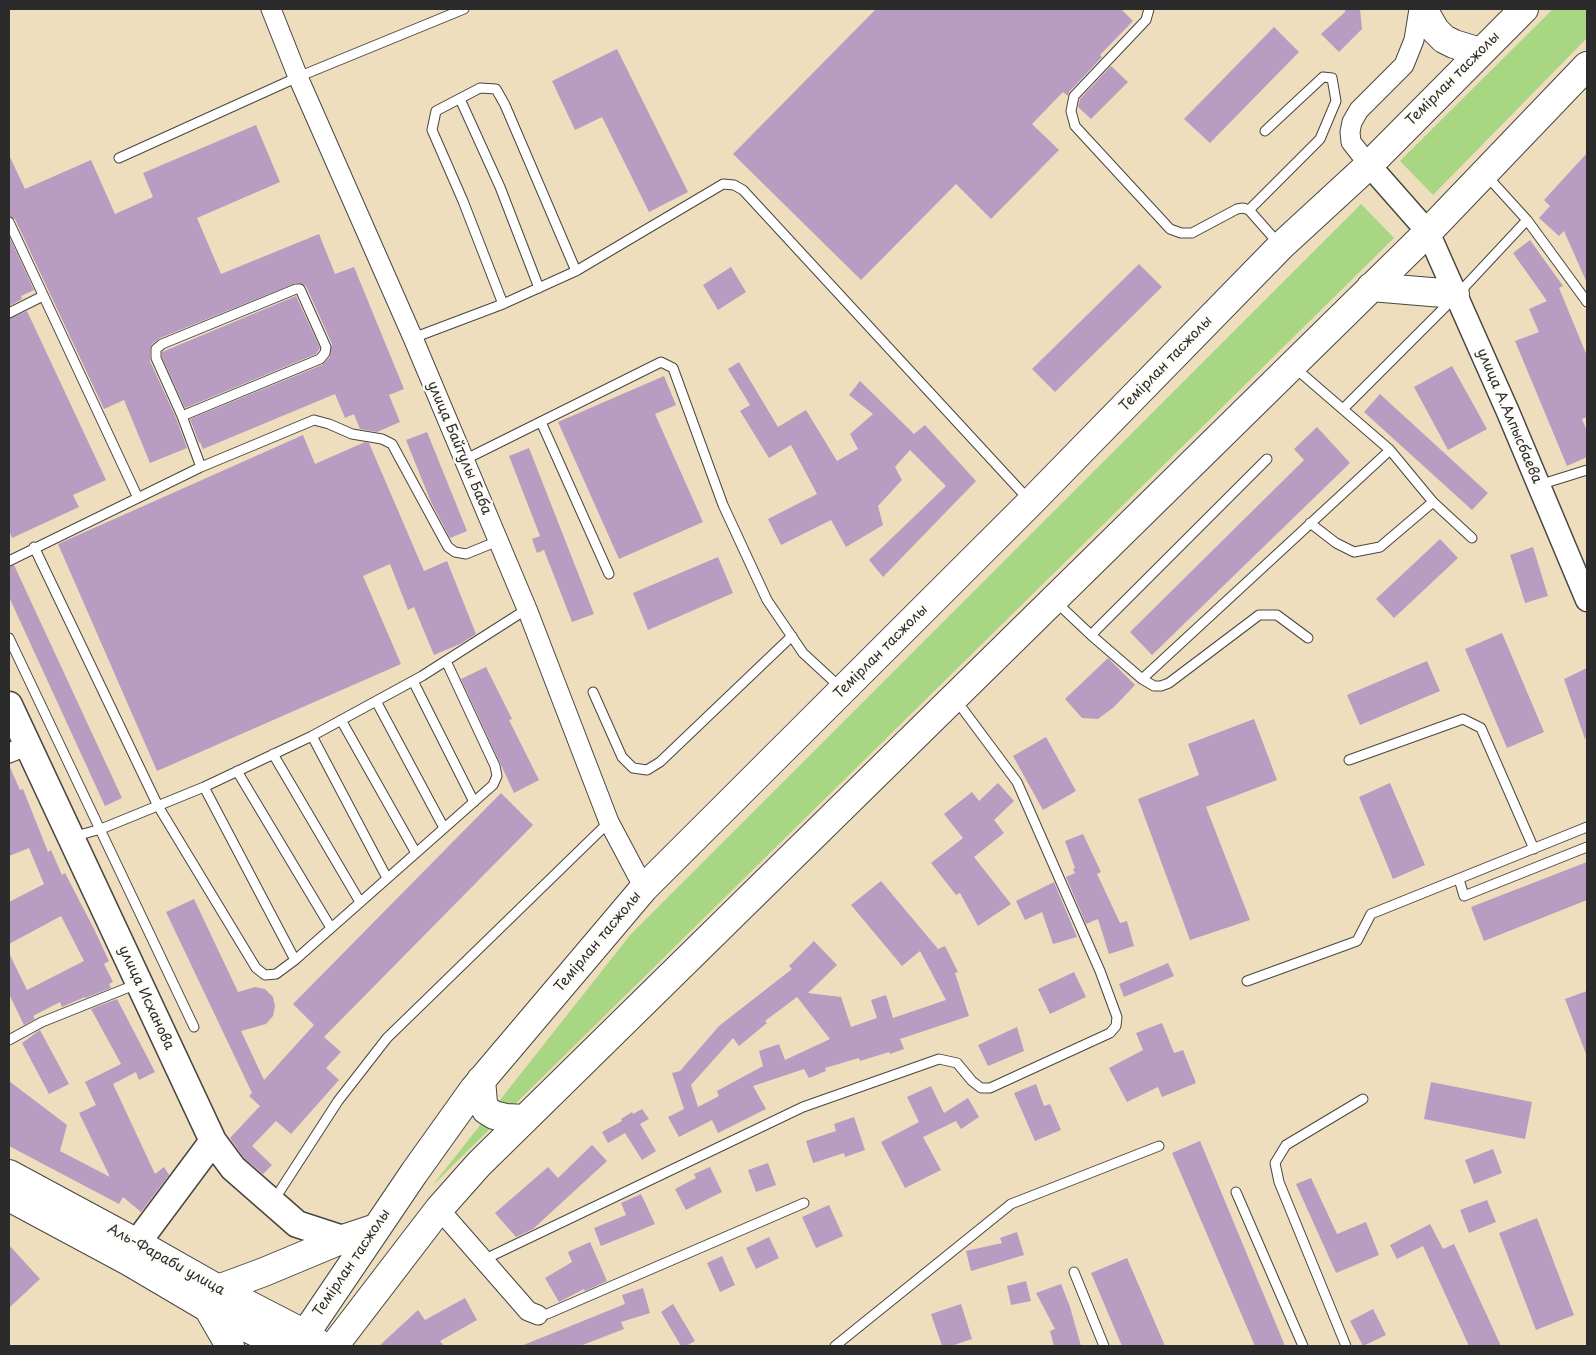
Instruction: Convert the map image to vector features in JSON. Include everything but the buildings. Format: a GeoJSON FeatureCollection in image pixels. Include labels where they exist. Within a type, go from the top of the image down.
{"type":"FeatureCollection","features":[{"type":"Feature","properties":{"kind":"main road"},"geometry":{"type":"LineString","coordinates":[[1421,9],[1434,30],[1444,39],[1480,52]]}},
{"type":"Feature","properties":{"kind":"main road","name":"Темірлан тасжолы"},"geometry":{"type":"LineString","coordinates":[[302,1343],[376,1228],[481,1080],[644,888],[1031,502],[1281,246],[1368,165],[1524,9]]}},
{"type":"Feature","properties":{"kind":"main road"},"geometry":{"type":"LineString","coordinates":[[334,1346],[439,1209],[479,1164],[1428,232],[1587,66]]}},
{"type":"Feature","properties":{"kind":"main road"},"geometry":{"type":"LineString","coordinates":[[1371,287],[1456,295]]}},
{"type":"Feature","properties":{"kind":"main road","name":"улица Исханова"},"geometry":{"type":"LineString","coordinates":[[9,705],[18,749],[70,838],[213,1140],[233,1168],[297,1224],[343,1239]]}},
{"type":"Feature","properties":{"kind":"main road"},"geometry":{"type":"LineString","coordinates":[[481,1080],[483,1103],[486,1110],[494,1115],[506,1118],[525,1119]]}},
{"type":"Feature","properties":{"kind":"main road"},"geometry":{"type":"LineString","coordinates":[[137,1243],[213,1140]]}},
{"type":"Feature","properties":{"kind":"main road","name":"Аль-Фараби улица"},"geometry":{"type":"LineString","coordinates":[[9,1174],[137,1243],[213,1299]]}},
{"type":"Feature","properties":{"kind":"main road","name":"Аль-Фараби улица"},"geometry":{"type":"LineString","coordinates":[[9,1197],[130,1262],[213,1299],[302,1343]]}},
{"type":"Feature","properties":{"kind":"main road"},"geometry":{"type":"LineString","coordinates":[[230,1346],[213,1299],[264,1272],[343,1239],[376,1228]]}},
{"type":"Feature","properties":{"kind":"street","name":"улица Байтулы Баба"},"geometry":{"type":"LineString","coordinates":[[271,9],[298,77],[413,338],[527,610],[609,822],[644,888]]}},
{"type":"Feature","properties":{"kind":"street"},"geometry":{"type":"LineString","coordinates":[[1368,165],[1351,142],[1352,122],[1359,110],[1404,65],[1414,40],[1421,9]]}},
{"type":"Feature","properties":{"kind":"street","name":"улица А.Алпысбаева"},"geometry":{"type":"LineString","coordinates":[[1368,165],[1428,232],[1508,412],[1587,600]]}},
{"type":"Feature","properties":{"kind":"street"},"geometry":{"type":"LineString","coordinates":[[439,1209],[528,1311],[538,1315]]}},
{"type":"Feature","properties":{"kind":"lane"},"geometry":{"type":"LineString","coordinates":[[120,158],[298,77],[464,9]]}},
{"type":"Feature","properties":{"kind":"lane"},"geometry":{"type":"LineString","coordinates":[[1149,9],[1146,20],[1074,96],[1071,112],[1075,126],[1170,229],[1181,233],[1192,232],[1237,209],[1243,208],[1249,210],[1281,246]]}},
{"type":"Feature","properties":{"kind":"lane"},"geometry":{"type":"LineString","coordinates":[[1249,210],[1320,139],[1336,101],[1332,78],[1323,78],[1265,131]]}},
{"type":"Feature","properties":{"kind":"lane"},"geometry":{"type":"LineString","coordinates":[[503,304],[432,130],[436,112],[480,88],[496,89],[505,105],[576,271]]}},
{"type":"Feature","properties":{"kind":"lane"},"geometry":{"type":"LineString","coordinates":[[460,99],[500,187],[540,288]]}},
{"type":"Feature","properties":{"kind":"lane"},"geometry":{"type":"LineString","coordinates":[[1484,173],[1527,220],[1587,302]]}},
{"type":"Feature","properties":{"kind":"lane"},"geometry":{"type":"LineString","coordinates":[[413,338],[503,304],[576,271],[723,184],[734,185],[743,190],[1031,502]]}},
{"type":"Feature","properties":{"kind":"lane"},"geometry":{"type":"LineString","coordinates":[[1343,409],[1527,220]]}},
{"type":"Feature","properties":{"kind":"lane"},"geometry":{"type":"LineString","coordinates":[[9,222],[138,498]]}},
{"type":"Feature","properties":{"kind":"lane"},"geometry":{"type":"LineString","coordinates":[[182,416],[320,359],[325,353],[326,347],[300,289],[162,344],[156,349],[156,358],[182,416],[201,467]]}},
{"type":"Feature","properties":{"kind":"lane"},"geometry":{"type":"LineString","coordinates":[[9,314],[44,296]]}},
{"type":"Feature","properties":{"kind":"lane"},"geometry":{"type":"LineString","coordinates":[[464,460],[661,362],[673,368],[723,505],[767,600],[803,653],[843,689]]}},
{"type":"Feature","properties":{"kind":"lane"},"geometry":{"type":"LineString","coordinates":[[1292,365],[1390,450],[1434,502],[1472,538]]}},
{"type":"Feature","properties":{"kind":"lane"},"geometry":{"type":"LineString","coordinates":[[9,561],[201,467],[314,420],[352,434],[392,444],[448,548],[455,552],[466,554],[498,541]]}},
{"type":"Feature","properties":{"kind":"lane"},"geometry":{"type":"LineString","coordinates":[[541,422],[609,574]]}},
{"type":"Feature","properties":{"kind":"lane"},"geometry":{"type":"LineString","coordinates":[[1142,679],[1390,450]]}},
{"type":"Feature","properties":{"kind":"lane"},"geometry":{"type":"LineString","coordinates":[[1091,635],[1267,459]]}},
{"type":"Feature","properties":{"kind":"lane"},"geometry":{"type":"LineString","coordinates":[[1539,486],[1587,470]]}},
{"type":"Feature","properties":{"kind":"lane"},"geometry":{"type":"LineString","coordinates":[[1310,523],[1336,543],[1354,552],[1380,548],[1434,502]]}},
{"type":"Feature","properties":{"kind":"lane"},"geometry":{"type":"LineString","coordinates":[[34,548],[158,806],[256,968],[265,975],[276,974],[295,960],[493,785],[497,776],[495,766],[446,661]]}},
{"type":"Feature","properties":{"kind":"lane"},"geometry":{"type":"LineString","coordinates":[[1054,600],[1142,679],[1154,686],[1169,683],[1259,615],[1278,615],[1308,638]]}},
{"type":"Feature","properties":{"kind":"lane"},"geometry":{"type":"LineString","coordinates":[[70,838],[101,829],[204,787],[312,736],[413,681],[527,610]]}},
{"type":"Feature","properties":{"kind":"lane"},"geometry":{"type":"LineString","coordinates":[[593,692],[622,757],[633,768],[647,770],[660,762],[792,636]]}},
{"type":"Feature","properties":{"kind":"lane"},"geometry":{"type":"LineString","coordinates":[[9,638],[194,1027]]}},
{"type":"Feature","properties":{"kind":"lane"},"geometry":{"type":"LineString","coordinates":[[413,681],[474,802]]}},
{"type":"Feature","properties":{"kind":"lane"},"geometry":{"type":"LineString","coordinates":[[483,1260],[794,1112],[821,1101],[939,1059],[957,1063],[972,1082],[981,1088],[990,1088],[1110,1033],[1116,1026],[1118,1017],[1100,971],[1017,782],[954,698]]}},
{"type":"Feature","properties":{"kind":"lane"},"geometry":{"type":"LineString","coordinates":[[376,701],[444,828]]}},
{"type":"Feature","properties":{"kind":"lane"},"geometry":{"type":"LineString","coordinates":[[341,720],[416,853]]}},
{"type":"Feature","properties":{"kind":"lane"},"geometry":{"type":"LineString","coordinates":[[1349,760],[1463,720],[1469,722],[1481,728],[1534,849]]}},
{"type":"Feature","properties":{"kind":"lane"},"geometry":{"type":"LineString","coordinates":[[312,736],[387,878]]}},
{"type":"Feature","properties":{"kind":"lane"},"geometry":{"type":"LineString","coordinates":[[273,754],[360,902]]}},
{"type":"Feature","properties":{"kind":"lane"},"geometry":{"type":"LineString","coordinates":[[237,772],[331,928]]}},
{"type":"Feature","properties":{"kind":"lane"},"geometry":{"type":"LineString","coordinates":[[204,787],[295,960]]}},
{"type":"Feature","properties":{"kind":"lane"},"geometry":{"type":"LineString","coordinates":[[273,1202],[338,1101],[387,1038],[609,822]]}},
{"type":"Feature","properties":{"kind":"lane"},"geometry":{"type":"LineString","coordinates":[[1247,981],[1357,941],[1371,914],[1587,827]]}},
{"type":"Feature","properties":{"kind":"lane"},"geometry":{"type":"LineString","coordinates":[[1459,879],[1464,896],[1587,847]]}},
{"type":"Feature","properties":{"kind":"lane"},"geometry":{"type":"LineString","coordinates":[[9,1040],[42,1022],[139,984]]}},
{"type":"Feature","properties":{"kind":"lane"},"geometry":{"type":"LineString","coordinates":[[1346,1346],[1279,1182],[1275,1163],[1286,1145],[1363,1099]]}},
{"type":"Feature","properties":{"kind":"lane"},"geometry":{"type":"LineString","coordinates":[[835,1346],[1011,1204],[1159,1146]]}},
{"type":"Feature","properties":{"kind":"lane"},"geometry":{"type":"LineString","coordinates":[[1236,1192],[1303,1346]]}},
{"type":"Feature","properties":{"kind":"lane"},"geometry":{"type":"LineString","coordinates":[[538,1315],[547,1314],[804,1203]]}},
{"type":"Feature","properties":{"kind":"lane"},"geometry":{"type":"LineString","coordinates":[[1074,1272],[1104,1346]]}},
{"type":"Feature","properties":{"kind":"green space"},"geometry":{"type":"Polygon","coordinates":[[[1553,9],[1587,9],[1587,38],[1433,195],[1400,161],[1553,9]]]}},
{"type":"Feature","properties":{"kind":"green space"},"geometry":{"type":"Polygon","coordinates":[[[1361,204],[1394,238],[432,1186],[631,934],[1361,204]]]}}]}
